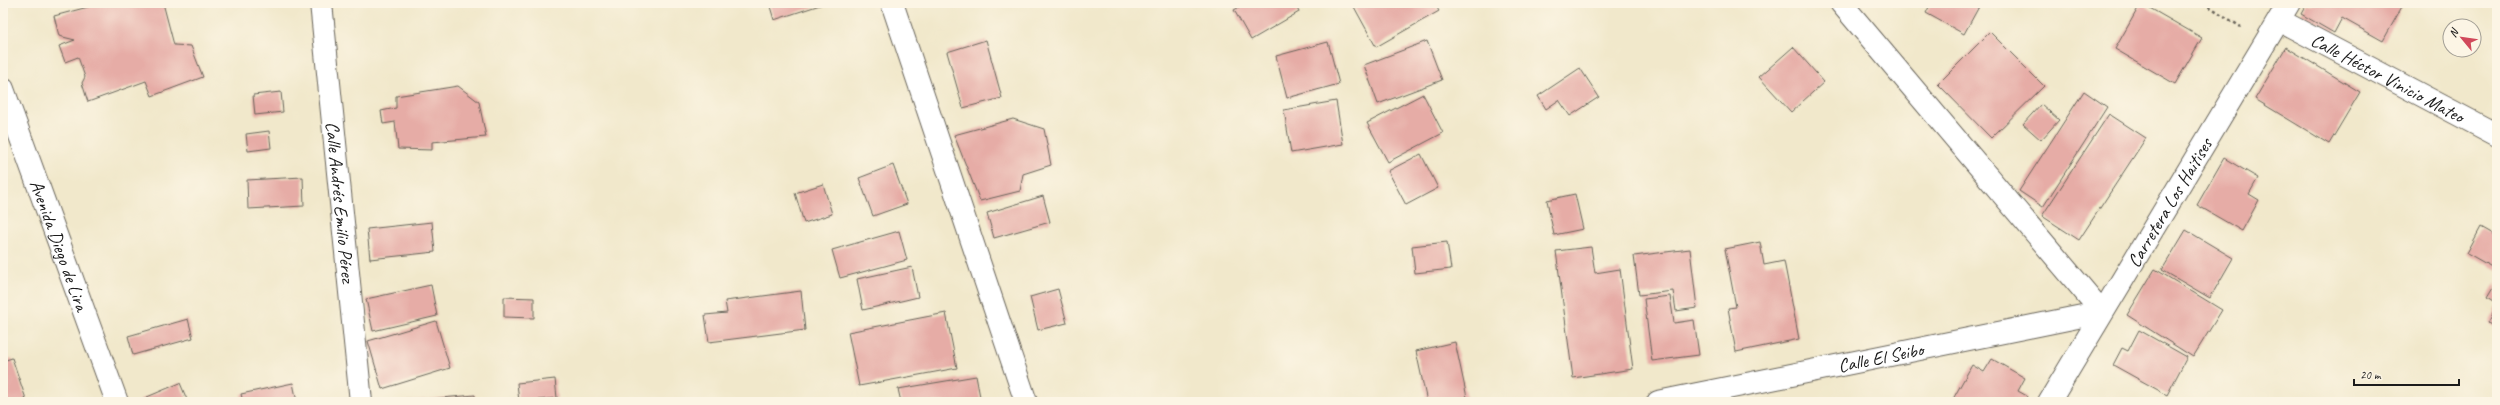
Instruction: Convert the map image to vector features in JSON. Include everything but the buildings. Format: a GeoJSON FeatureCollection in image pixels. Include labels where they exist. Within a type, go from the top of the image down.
{"type":"FeatureCollection","features":[{"type":"Feature","properties":{"kind":"street","name":"Calle Andrés Emilio Pérez"},"geometry":{"type":"LineString","coordinates":[[321,3],[361,402]]}},
{"type":"Feature","properties":{"kind":"street"},"geometry":{"type":"LineString","coordinates":[[892,3],[1026,402]]}},
{"type":"Feature","properties":{"kind":"street"},"geometry":{"type":"LineString","coordinates":[[1841,3],[2102,312]]}},
{"type":"Feature","properties":{"kind":"street","name":"Carretera Los Haitises"},"geometry":{"type":"LineString","coordinates":[[2049,402],[2284,11]]}},
{"type":"Feature","properties":{"kind":"street","name":"Calle Héctor Vinicio Mateo"},"geometry":{"type":"LineString","coordinates":[[2284,11],[2497,135]]}},
{"type":"Feature","properties":{"kind":"street","name":"Avenida Diego de Lira"},"geometry":{"type":"LineString","coordinates":[[3,89],[117,402]]}},
{"type":"Feature","properties":{"kind":"street","name":"Calle El Seibo"},"geometry":{"type":"LineString","coordinates":[[1658,402],[2102,312]]}},
{"type":"Feature","properties":{"kind":"path"},"geometry":{"type":"LineString","coordinates":[[2204,3],[2265,42]]}}]}
